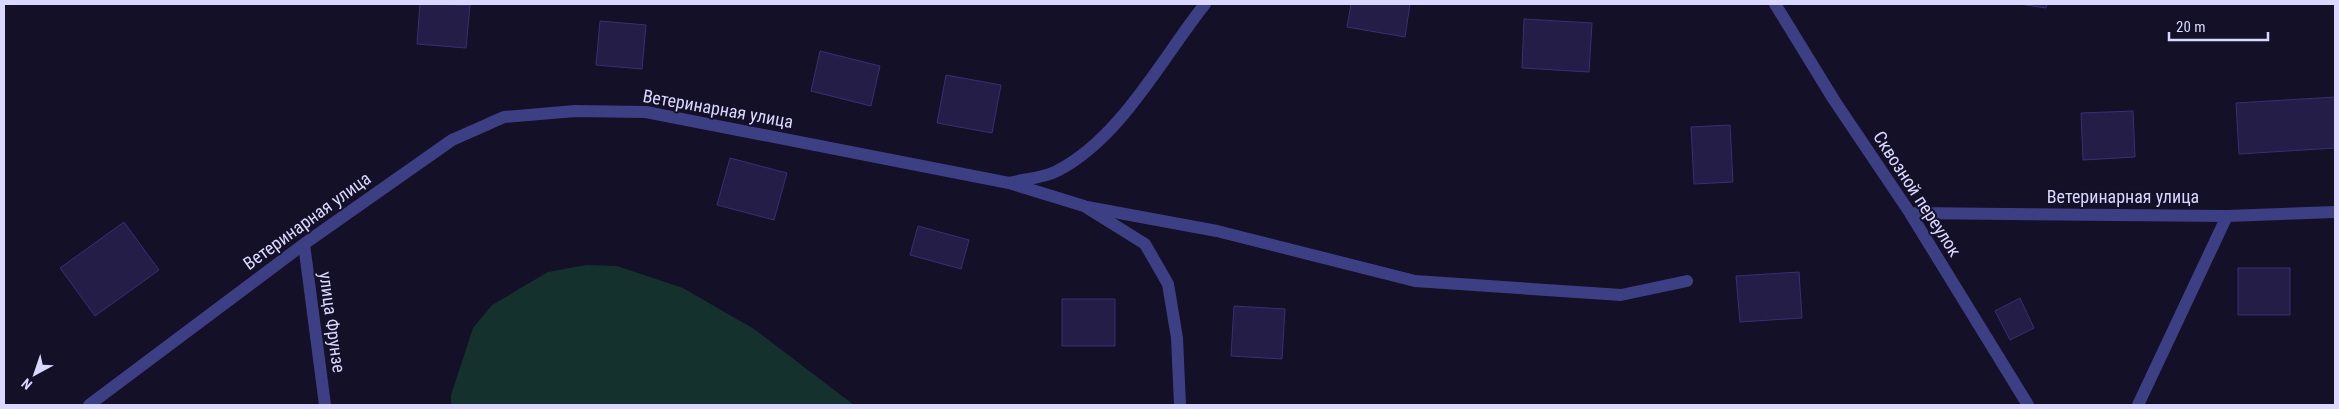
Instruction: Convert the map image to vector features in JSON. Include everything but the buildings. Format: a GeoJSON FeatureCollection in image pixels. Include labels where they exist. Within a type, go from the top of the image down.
{"type":"FeatureCollection","features":[{"type":"Feature","properties":{"kind":"street"},"geometry":{"type":"LineString","coordinates":[[1009,183],[1056,171],[1085,151],[1114,124],[1146,86],[1205,4]]}},
{"type":"Feature","properties":{"kind":"street","name":"Сквозной переулок"},"geometry":{"type":"LineString","coordinates":[[1775,4],[1834,100],[1910,213],[2028,405]]}},
{"type":"Feature","properties":{"kind":"street","name":"Ветеринарная улица"},"geometry":{"type":"LineString","coordinates":[[89,405],[304,244],[452,140],[504,117],[575,111],[646,112],[1009,183],[1084,206],[1145,244],[1168,284],[1177,338],[1180,405]]}},
{"type":"Feature","properties":{"kind":"street"},"geometry":{"type":"LineString","coordinates":[[1084,206],[1217,231],[1414,281],[1621,295],[1687,281]]}},
{"type":"Feature","properties":{"kind":"street","name":"Ветеринарная улица"},"geometry":{"type":"LineString","coordinates":[[1910,213],[2227,216],[2335,212]]}},
{"type":"Feature","properties":{"kind":"street"},"geometry":{"type":"LineString","coordinates":[[2138,405],[2227,216]]}},
{"type":"Feature","properties":{"kind":"street","name":"улица Фрунзе"},"geometry":{"type":"LineString","coordinates":[[304,244],[325,405]]}},
{"type":"Feature","properties":{"kind":"green space"},"geometry":{"type":"Polygon","coordinates":[[[586,265],[617,266],[683,288],[754,329],[854,405],[451,405],[451,395],[473,328],[492,305],[548,272],[586,265]]]}}]}
